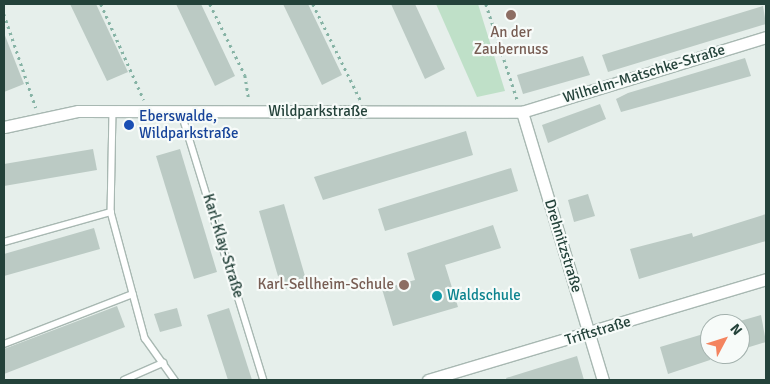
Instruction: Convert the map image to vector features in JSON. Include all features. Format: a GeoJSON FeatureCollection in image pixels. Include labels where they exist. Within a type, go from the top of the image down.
{"type":"FeatureCollection","features":[{"type":"Feature","properties":{"kind":"street","name":"Wilhelm-Matschke-Straße"},"geometry":{"type":"LineString","coordinates":[[522,112],[766,36]]}},
{"type":"Feature","properties":{"kind":"street","name":"Wildparkstraße"},"geometry":{"type":"LineString","coordinates":[[4,126],[78,111],[522,112]]}},
{"type":"Feature","properties":{"kind":"street","name":"Drehnitzstraße"},"geometry":{"type":"LineString","coordinates":[[522,112],[603,380]]}},
{"type":"Feature","properties":{"kind":"street","name":"Triftstraße"},"geometry":{"type":"LineString","coordinates":[[428,380],[590,334],[766,279]]}},
{"type":"Feature","properties":{"kind":"lane"},"geometry":{"type":"LineString","coordinates":[[113,111],[111,212],[145,338],[175,380]]}},
{"type":"Feature","properties":{"kind":"lane","name":"Karl-Klay-Straße"},"geometry":{"type":"LineString","coordinates":[[181,111],[264,380]]}},
{"type":"Feature","properties":{"kind":"lane"},"geometry":{"type":"LineString","coordinates":[[4,242],[111,212]]}},
{"type":"Feature","properties":{"kind":"lane"},"geometry":{"type":"LineString","coordinates":[[4,344],[133,294]]}},
{"type":"Feature","properties":{"kind":"lane"},"geometry":{"type":"LineString","coordinates":[[124,380],[163,363]]}},
{"type":"Feature","properties":{"kind":"path"},"geometry":{"type":"LineString","coordinates":[[101,4],[148,111]]}},
{"type":"Feature","properties":{"kind":"path"},"geometry":{"type":"LineString","coordinates":[[210,4],[244,75],[251,112]]}},
{"type":"Feature","properties":{"kind":"path"},"geometry":{"type":"LineString","coordinates":[[313,4],[366,111]]}},
{"type":"Feature","properties":{"kind":"path"},"geometry":{"type":"LineString","coordinates":[[486,4],[522,112]]}},
{"type":"Feature","properties":{"kind":"path"},"geometry":{"type":"LineString","coordinates":[[4,14],[40,119]]}},
{"type":"Feature","properties":{"kind":"green space"},"geometry":{"type":"Polygon","coordinates":[[[436,4],[478,4],[505,91],[477,97],[436,4]]]}},
{"type":"Feature","properties":{"kind":"building"},"geometry":{"type":"Polygon","coordinates":[[[70,4],[96,4],[128,72],[107,81],[70,4]]]}},
{"type":"Feature","properties":{"kind":"building"},"geometry":{"type":"Polygon","coordinates":[[[176,4],[201,4],[235,76],[215,86],[176,4]]]}},
{"type":"Feature","properties":{"kind":"building"},"geometry":{"type":"Polygon","coordinates":[[[283,4],[308,4],[342,75],[322,85],[283,4]]]}},
{"type":"Feature","properties":{"kind":"building"},"geometry":{"type":"Polygon","coordinates":[[[391,4],[415,4],[445,69],[425,79],[391,4]]]}},
{"type":"Feature","properties":{"kind":"building"},"geometry":{"type":"Polygon","coordinates":[[[763,6],[766,24],[608,72],[602,55],[763,6]]]}},
{"type":"Feature","properties":{"kind":"building"},"geometry":{"type":"Polygon","coordinates":[[[4,33],[24,84],[4,92],[4,33]]]}},
{"type":"Feature","properties":{"kind":"building"},"geometry":{"type":"Polygon","coordinates":[[[583,56],[590,75],[523,94],[517,75],[583,56]]]}},
{"type":"Feature","properties":{"kind":"building"},"geometry":{"type":"Polygon","coordinates":[[[745,58],[751,76],[621,112],[616,99],[628,93],[745,58]]]}},
{"type":"Feature","properties":{"kind":"building"},"geometry":{"type":"Polygon","coordinates":[[[600,104],[606,119],[548,143],[542,125],[600,104]]]}},
{"type":"Feature","properties":{"kind":"building"},"geometry":{"type":"Polygon","coordinates":[[[466,131],[473,155],[323,200],[314,177],[466,131]]]}},
{"type":"Feature","properties":{"kind":"building"},"geometry":{"type":"Polygon","coordinates":[[[93,149],[97,170],[4,186],[4,164],[93,149]]]}},
{"type":"Feature","properties":{"kind":"building"},"geometry":{"type":"Polygon","coordinates":[[[180,149],[217,272],[194,279],[156,156],[180,149]]]}},
{"type":"Feature","properties":{"kind":"building"},"geometry":{"type":"Polygon","coordinates":[[[511,168],[518,191],[385,231],[378,209],[511,168]]]}},
{"type":"Feature","properties":{"kind":"building"},"geometry":{"type":"Polygon","coordinates":[[[588,194],[595,216],[574,222],[568,200],[588,194]]]}},
{"type":"Feature","properties":{"kind":"building"},"geometry":{"type":"Polygon","coordinates":[[[284,204],[307,283],[282,290],[259,211],[284,204]]]}},
{"type":"Feature","properties":{"kind":"building"},"geometry":{"type":"Polygon","coordinates":[[[766,214],[766,241],[639,279],[630,249],[692,233],[693,237],[766,214]]]}},
{"type":"Feature","properties":{"kind":"building"},"geometry":{"type":"Polygon","coordinates":[[[493,225],[501,248],[445,265],[458,307],[393,326],[382,289],[415,280],[407,253],[493,225]]]}},
{"type":"Feature","properties":{"kind":"building"},"geometry":{"type":"Polygon","coordinates":[[[94,228],[100,249],[4,276],[4,254],[94,228]]]}},
{"type":"Feature","properties":{"kind":"building"},"geometry":{"type":"Polygon","coordinates":[[[117,306],[125,327],[4,374],[4,349],[117,306]]]}},
{"type":"Feature","properties":{"kind":"building"},"geometry":{"type":"Polygon","coordinates":[[[177,308],[182,326],[160,332],[154,314],[177,308]]]}},
{"type":"Feature","properties":{"kind":"building"},"geometry":{"type":"Polygon","coordinates":[[[229,308],[252,380],[228,380],[207,315],[229,308]]]}},
{"type":"Feature","properties":{"kind":"building"},"geometry":{"type":"Polygon","coordinates":[[[761,315],[766,342],[750,347],[750,318],[761,315]]]}},
{"type":"Feature","properties":{"kind":"building"},"geometry":{"type":"Polygon","coordinates":[[[700,335],[700,363],[668,374],[660,347],[700,335]]]}},
{"type":"Feature","properties":{"kind":"building"},"geometry":{"type":"Polygon","coordinates":[[[577,356],[584,380],[507,380],[506,378],[577,356]]]}},
{"type":"Feature","properties":{"kind":"place","name":"An der Zaubernuss"},"geometry":{"type":"Point","coordinates":[511,15]}},
{"type":"Feature","properties":{"kind":"place","name":"Eberswalde, Wildparkstraße"},"geometry":{"type":"Point","coordinates":[129,125]}},
{"type":"Feature","properties":{"kind":"place","name":"Karl-Sellheim-Schule"},"geometry":{"type":"Point","coordinates":[404,285]}},
{"type":"Feature","properties":{"kind":"place","name":"Waldschule"},"geometry":{"type":"Point","coordinates":[437,296]}}]}
